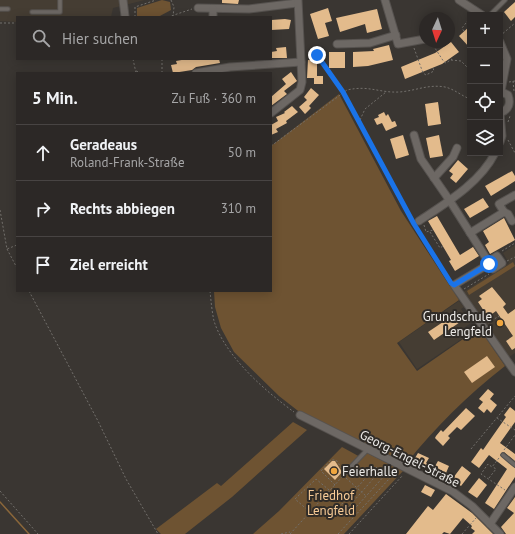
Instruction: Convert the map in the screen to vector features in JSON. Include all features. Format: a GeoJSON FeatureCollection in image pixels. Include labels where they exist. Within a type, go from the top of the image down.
{"type":"FeatureCollection","features":[{"type":"Feature","properties":{"kind":"street"},"geometry":{"type":"LineString","coordinates":[[123,0],[125,16]]}},
{"type":"Feature","properties":{"kind":"street"},"geometry":{"type":"LineString","coordinates":[[385,0],[398,44],[419,40]]}},
{"type":"Feature","properties":{"kind":"street"},"geometry":{"type":"LineString","coordinates":[[460,0],[478,12]]}},
{"type":"Feature","properties":{"kind":"street"},"geometry":{"type":"LineString","coordinates":[[198,8],[249,9],[297,1],[302,82],[300,90],[272,112]]}},
{"type":"Feature","properties":{"kind":"street"},"geometry":{"type":"LineString","coordinates":[[213,9],[213,16]]}},
{"type":"Feature","properties":{"kind":"street"},"geometry":{"type":"LineString","coordinates":[[337,44],[370,43],[396,35]]}},
{"type":"Feature","properties":{"kind":"street"},"geometry":{"type":"LineString","coordinates":[[502,48],[507,59],[502,84]]}},
{"type":"Feature","properties":{"kind":"street"},"geometry":{"type":"LineString","coordinates":[[507,59],[515,57]]}},
{"type":"Feature","properties":{"kind":"street"},"geometry":{"type":"LineString","coordinates":[[202,72],[230,67],[300,59]]}},
{"type":"Feature","properties":{"kind":"street"},"geometry":{"type":"LineString","coordinates":[[503,92],[508,95],[512,104],[503,110]]}},
{"type":"Feature","properties":{"kind":"street"},"geometry":{"type":"LineString","coordinates":[[414,135],[421,159],[470,232],[478,251],[490,265]]}},
{"type":"Feature","properties":{"kind":"street"},"geometry":{"type":"LineString","coordinates":[[434,178],[453,157],[457,148]]}},
{"type":"Feature","properties":{"kind":"street"},"geometry":{"type":"LineString","coordinates":[[420,220],[450,201],[484,170],[494,156]]}},
{"type":"Feature","properties":{"kind":"street"},"geometry":{"type":"LineString","coordinates":[[512,221],[499,204],[515,195]]}},
{"type":"Feature","properties":{"kind":"street"},"geometry":{"type":"LineString","coordinates":[[470,232],[504,212]]}},
{"type":"Feature","properties":{"kind":"street"},"geometry":{"type":"LineString","coordinates":[[490,265],[497,256],[502,263],[490,265],[454,285],[515,372]]}},
{"type":"Feature","properties":{"kind":"street","name":"Georg-Engel-Straße"},"geometry":{"type":"LineString","coordinates":[[300,415],[452,491],[480,514],[500,534]]}},
{"type":"Feature","properties":{"kind":"street"},"geometry":{"type":"LineString","coordinates":[[490,524],[515,487]]}},
{"type":"Feature","properties":{"kind":"lane"},"geometry":{"type":"LineString","coordinates":[[32,12],[60,12],[60,0]]}},
{"type":"Feature","properties":{"kind":"lane"},"geometry":{"type":"LineString","coordinates":[[493,12],[505,0]]}},
{"type":"Feature","properties":{"kind":"lane"},"geometry":{"type":"LineString","coordinates":[[0,9],[8,9]]}},
{"type":"Feature","properties":{"kind":"lane"},"geometry":{"type":"LineString","coordinates":[[345,473],[368,449]]}},
{"type":"Feature","properties":{"kind":"lane"},"geometry":{"type":"LineString","coordinates":[[503,455],[515,464]]}},
{"type":"Feature","properties":{"kind":"path"},"geometry":{"type":"LineString","coordinates":[[134,16],[135,7],[156,0]]}},
{"type":"Feature","properties":{"kind":"path"},"geometry":{"type":"LineString","coordinates":[[171,0],[174,7],[173,15],[186,10],[198,8]]}},
{"type":"Feature","properties":{"kind":"path"},"geometry":{"type":"LineString","coordinates":[[464,31],[462,28],[467,22]]}},
{"type":"Feature","properties":{"kind":"path"},"geometry":{"type":"LineString","coordinates":[[0,23],[16,23]]}},
{"type":"Feature","properties":{"kind":"path"},"geometry":{"type":"LineString","coordinates":[[503,33],[515,23]]}},
{"type":"Feature","properties":{"kind":"path"},"geometry":{"type":"LineString","coordinates":[[412,41],[423,73],[426,75],[434,71],[433,68]]}},
{"type":"Feature","properties":{"kind":"path"},"geometry":{"type":"LineString","coordinates":[[434,48],[444,62],[446,63],[452,59],[461,61],[467,67]]}},
{"type":"Feature","properties":{"kind":"path"},"geometry":{"type":"LineString","coordinates":[[300,59],[317,55],[343,92],[360,121],[414,224],[451,283],[454,285]]}},
{"type":"Feature","properties":{"kind":"path"},"geometry":{"type":"LineString","coordinates":[[133,60],[136,72]]}},
{"type":"Feature","properties":{"kind":"path"},"geometry":{"type":"LineString","coordinates":[[162,60],[162,72]]}},
{"type":"Feature","properties":{"kind":"path"},"geometry":{"type":"LineString","coordinates":[[272,145],[343,92],[356,88],[373,88],[386,92],[400,92],[427,86],[437,86],[446,87],[467,98]]}},
{"type":"Feature","properties":{"kind":"path"},"geometry":{"type":"LineString","coordinates":[[360,121],[365,109],[374,100],[386,92]]}},
{"type":"Feature","properties":{"kind":"path"},"geometry":{"type":"LineString","coordinates":[[503,141],[515,153]]}},
{"type":"Feature","properties":{"kind":"path"},"geometry":{"type":"LineString","coordinates":[[0,210],[7,249],[16,266]]}},
{"type":"Feature","properties":{"kind":"path"},"geometry":{"type":"LineString","coordinates":[[420,220],[426,232],[430,232],[440,248],[443,246]]}},
{"type":"Feature","properties":{"kind":"path"},"geometry":{"type":"LineString","coordinates":[[430,232],[434,230]]}},
{"type":"Feature","properties":{"kind":"path"},"geometry":{"type":"LineString","coordinates":[[497,256],[499,253],[515,243]]}},
{"type":"Feature","properties":{"kind":"path"},"geometry":{"type":"LineString","coordinates":[[7,249],[16,245]]}},
{"type":"Feature","properties":{"kind":"path"},"geometry":{"type":"LineString","coordinates":[[502,263],[515,257]]}},
{"type":"Feature","properties":{"kind":"path"},"geometry":{"type":"LineString","coordinates":[[459,292],[494,271],[490,265]]}},
{"type":"Feature","properties":{"kind":"path"},"geometry":{"type":"LineString","coordinates":[[30,292],[98,421],[126,479],[158,534]]}},
{"type":"Feature","properties":{"kind":"path"},"geometry":{"type":"LineString","coordinates":[[210,292],[214,321],[223,341],[236,358],[278,400],[300,415]]}},
{"type":"Feature","properties":{"kind":"path"},"geometry":{"type":"LineString","coordinates":[[482,327],[499,316]]}},
{"type":"Feature","properties":{"kind":"path"},"geometry":{"type":"LineString","coordinates":[[470,449],[515,396]]}},
{"type":"Feature","properties":{"kind":"path"},"geometry":{"type":"LineString","coordinates":[[497,418],[515,430]]}},
{"type":"Feature","properties":{"kind":"path"},"geometry":{"type":"LineString","coordinates":[[492,467],[515,435]]}},
{"type":"Feature","properties":{"kind":"path"},"geometry":{"type":"LineString","coordinates":[[335,485],[321,471],[332,460],[336,460],[345,473]]}},
{"type":"Feature","properties":{"kind":"path"},"geometry":{"type":"LineString","coordinates":[[489,479],[496,469],[488,464],[481,474],[510,494]]}},
{"type":"Feature","properties":{"kind":"path"},"geometry":{"type":"LineString","coordinates":[[345,511],[384,465]]}},
{"type":"Feature","properties":{"kind":"path"},"geometry":{"type":"LineString","coordinates":[[353,518],[340,506],[376,467],[380,471]]}},
{"type":"Feature","properties":{"kind":"path"},"geometry":{"type":"LineString","coordinates":[[349,534],[409,469]]}},
{"type":"Feature","properties":{"kind":"path"},"geometry":{"type":"LineString","coordinates":[[338,534],[390,478],[386,474],[349,515]]}},
{"type":"Feature","properties":{"kind":"path"},"geometry":{"type":"LineString","coordinates":[[281,534],[291,533],[343,476],[371,498]]}},
{"type":"Feature","properties":{"kind":"path"},"geometry":{"type":"LineString","coordinates":[[310,512],[295,498],[316,479],[330,491]]}},
{"type":"Feature","properties":{"kind":"path"},"geometry":{"type":"LineString","coordinates":[[0,491],[38,534]]}},
{"type":"Feature","properties":{"kind":"path"},"geometry":{"type":"LineString","coordinates":[[462,534],[480,514]]}},
{"type":"Feature","properties":{"kind":"shaded area"},"geometry":{"type":"Polygon","coordinates":[[[0,0],[145,0],[113,8],[111,16],[16,16],[16,22],[0,21],[0,0]]]}},
{"type":"Feature","properties":{"kind":"shaded area","name":"Grundschule Lengfeld"},"geometry":{"type":"Polygon","coordinates":[[[515,245],[515,353],[509,357],[463,292],[509,263],[503,253],[515,245]]]}},
{"type":"Feature","properties":{"kind":"shaded area"},"geometry":{"type":"Polygon","coordinates":[[[459,301],[464,307],[461,309],[471,323],[459,331],[463,338],[417,369],[399,342],[459,301]]]}},
{"type":"Feature","properties":{"kind":"green space"},"geometry":{"type":"Polygon","coordinates":[[[162,0],[170,2],[171,10],[160,16],[137,16],[137,8],[162,0]]]}},
{"type":"Feature","properties":{"kind":"green space"},"geometry":{"type":"Polygon","coordinates":[[[339,94],[401,211],[459,300],[397,343],[417,371],[479,328],[505,366],[452,412],[428,437],[406,464],[302,414],[279,396],[234,352],[221,328],[215,307],[214,292],[272,292],[272,145],[339,94]]]}},
{"type":"Feature","properties":{"kind":"green space"},"geometry":{"type":"Polygon","coordinates":[[[513,262],[515,266],[469,295],[467,291],[513,262]]]}},
{"type":"Feature","properties":{"kind":"green space"},"geometry":{"type":"Polygon","coordinates":[[[293,422],[307,430],[232,497],[185,534],[161,534],[156,529],[217,483],[221,486],[293,422]]]}},
{"type":"Feature","properties":{"kind":"green space","name":"Friedhof Lengfeld"},"geometry":{"type":"Polygon","coordinates":[[[342,447],[362,458],[367,453],[403,471],[344,534],[253,534],[279,511],[342,447]]]}},
{"type":"Feature","properties":{"kind":"building"},"geometry":{"type":"Polygon","coordinates":[[[222,0],[239,0],[238,4],[222,3],[222,0]]]}},
{"type":"Feature","properties":{"kind":"building"},"geometry":{"type":"Polygon","coordinates":[[[515,2],[515,17],[511,21],[504,12],[515,2]]]}},
{"type":"Feature","properties":{"kind":"building"},"geometry":{"type":"Polygon","coordinates":[[[328,8],[332,21],[325,23],[329,36],[318,39],[310,14],[328,8]]]}},
{"type":"Feature","properties":{"kind":"building"},"geometry":{"type":"Polygon","coordinates":[[[377,9],[382,29],[367,33],[365,24],[340,32],[336,18],[377,9]]]}},
{"type":"Feature","properties":{"kind":"building"},"geometry":{"type":"Polygon","coordinates":[[[272,20],[291,20],[289,29],[272,30],[272,20]]]}},
{"type":"Feature","properties":{"kind":"building"},"geometry":{"type":"Polygon","coordinates":[[[467,29],[467,45],[459,36],[467,29]]]}},
{"type":"Feature","properties":{"kind":"building"},"geometry":{"type":"Polygon","coordinates":[[[389,45],[393,60],[368,66],[353,67],[353,52],[374,51],[373,49],[389,45]]]}},
{"type":"Feature","properties":{"kind":"building"},"geometry":{"type":"Polygon","coordinates":[[[286,47],[287,58],[272,58],[272,52],[277,51],[276,48],[286,47]]]}},
{"type":"Feature","properties":{"kind":"building"},"geometry":{"type":"Polygon","coordinates":[[[455,47],[459,52],[442,64],[405,79],[401,67],[435,53],[442,48],[455,47]]]}},
{"type":"Feature","properties":{"kind":"building"},"geometry":{"type":"Polygon","coordinates":[[[329,52],[345,52],[345,68],[329,68],[329,52]]]}},
{"type":"Feature","properties":{"kind":"building"},"geometry":{"type":"Polygon","coordinates":[[[219,60],[220,63],[196,67],[192,70],[173,72],[171,65],[177,64],[176,61],[219,60]]]}},
{"type":"Feature","properties":{"kind":"building"},"geometry":{"type":"Polygon","coordinates":[[[308,60],[317,60],[317,76],[323,76],[323,84],[314,84],[314,78],[307,78],[308,60]]]}},
{"type":"Feature","properties":{"kind":"building"},"geometry":{"type":"Polygon","coordinates":[[[291,72],[297,81],[284,91],[287,94],[272,105],[272,96],[286,84],[282,79],[291,72]]]}},
{"type":"Feature","properties":{"kind":"building"},"geometry":{"type":"Polygon","coordinates":[[[311,88],[319,95],[309,106],[311,108],[305,114],[299,107],[307,100],[304,97],[311,88]]]}},
{"type":"Feature","properties":{"kind":"building"},"geometry":{"type":"Polygon","coordinates":[[[438,102],[441,124],[428,126],[425,104],[438,102]]]}},
{"type":"Feature","properties":{"kind":"building"},"geometry":{"type":"Polygon","coordinates":[[[292,106],[298,112],[286,121],[287,123],[276,129],[278,132],[272,135],[272,124],[278,121],[276,117],[285,113],[284,112],[292,106]]]}},
{"type":"Feature","properties":{"kind":"building"},"geometry":{"type":"Polygon","coordinates":[[[384,112],[386,116],[388,114],[392,122],[395,121],[397,126],[386,131],[382,123],[377,125],[374,119],[379,117],[378,115],[384,112]]]}},
{"type":"Feature","properties":{"kind":"building"},"geometry":{"type":"Polygon","coordinates":[[[403,135],[409,155],[396,159],[390,139],[403,135]]]}},
{"type":"Feature","properties":{"kind":"building"},"geometry":{"type":"Polygon","coordinates":[[[439,135],[443,156],[430,158],[426,138],[439,135]]]}},
{"type":"Feature","properties":{"kind":"building"},"geometry":{"type":"Polygon","coordinates":[[[458,160],[468,169],[456,183],[450,178],[453,174],[449,171],[458,160]]]}},
{"type":"Feature","properties":{"kind":"building"},"geometry":{"type":"Polygon","coordinates":[[[512,171],[515,176],[515,181],[491,196],[485,186],[512,171]]]}},
{"type":"Feature","properties":{"kind":"building"},"geometry":{"type":"Polygon","coordinates":[[[483,198],[489,207],[470,218],[464,209],[483,198]]]}},
{"type":"Feature","properties":{"kind":"building"},"geometry":{"type":"Polygon","coordinates":[[[437,216],[460,255],[473,247],[479,256],[455,271],[449,261],[451,260],[428,221],[437,216]]]}},
{"type":"Feature","properties":{"kind":"building"},"geometry":{"type":"Polygon","coordinates":[[[504,218],[515,240],[490,254],[485,245],[489,242],[483,231],[504,218]]]}},
{"type":"Feature","properties":{"kind":"building"},"geometry":{"type":"Polygon","coordinates":[[[492,287],[506,304],[503,307],[508,314],[515,309],[515,348],[512,350],[506,341],[513,336],[496,311],[488,317],[478,302],[482,299],[479,296],[492,287]]]}},
{"type":"Feature","properties":{"kind":"building"},"geometry":{"type":"Polygon","coordinates":[[[458,312],[463,320],[434,340],[428,332],[458,312]]]}},
{"type":"Feature","properties":{"kind":"building"},"geometry":{"type":"Polygon","coordinates":[[[487,356],[495,367],[472,383],[464,372],[487,356]]]}},
{"type":"Feature","properties":{"kind":"building"},"geometry":{"type":"Polygon","coordinates":[[[488,389],[494,394],[490,399],[497,405],[491,413],[487,409],[484,413],[478,408],[483,402],[479,399],[488,389]]]}},
{"type":"Feature","properties":{"kind":"building"},"geometry":{"type":"Polygon","coordinates":[[[510,407],[515,411],[515,422],[500,443],[515,454],[515,461],[504,452],[500,455],[515,468],[515,477],[494,509],[485,503],[507,469],[489,455],[479,468],[471,462],[481,448],[483,450],[506,417],[504,415],[510,407]]]}},
{"type":"Feature","properties":{"kind":"building"},"geometry":{"type":"Polygon","coordinates":[[[466,408],[475,416],[461,430],[457,427],[448,436],[450,438],[443,446],[435,438],[436,436],[441,430],[443,432],[466,408]]]}},
{"type":"Feature","properties":{"kind":"building"},"geometry":{"type":"Polygon","coordinates":[[[418,453],[429,458],[426,463],[434,468],[438,461],[449,466],[446,473],[453,478],[462,466],[471,473],[461,486],[455,482],[453,484],[443,477],[412,463],[418,453]]]}},
{"type":"Feature","properties":{"kind":"building","name":"Feierhalle"},"geometry":{"type":"Polygon","coordinates":[[[332,461],[335,461],[342,472],[335,480],[324,469],[332,461]]]}},
{"type":"Feature","properties":{"kind":"building"},"geometry":{"type":"Polygon","coordinates":[[[479,478],[487,485],[477,498],[468,492],[479,478]]]}},
{"type":"Feature","properties":{"kind":"building"},"geometry":{"type":"Polygon","coordinates":[[[425,485],[435,490],[431,497],[421,492],[425,485]]]}},
{"type":"Feature","properties":{"kind":"building"},"geometry":{"type":"Polygon","coordinates":[[[446,494],[472,513],[493,534],[472,534],[475,531],[463,518],[450,534],[444,532],[442,534],[406,534],[428,506],[433,510],[446,494]]]}},
{"type":"Feature","properties":{"kind":"building"},"geometry":{"type":"Polygon","coordinates":[[[515,497],[515,534],[506,534],[501,527],[514,513],[507,508],[515,497]]]}},
{"type":"Feature","properties":{"kind":"waterway"},"geometry":{"type":"LineString","coordinates":[[0,502],[29,534]]}},
{"type":"Feature","properties":{"kind":"place","name":"Grundschule Lengfeld"},"geometry":{"type":"Point","coordinates":[500,323]}},
{"type":"Feature","properties":{"kind":"place","name":"Feierhalle"},"geometry":{"type":"Point","coordinates":[334,471]}},
{"type":"Feature","properties":{"kind":"route"},"geometry":{"type":"LineString","coordinates":[[317,55],[343,92],[360,121],[414,224],[451,283],[454,285],[489,264]]}}]}
